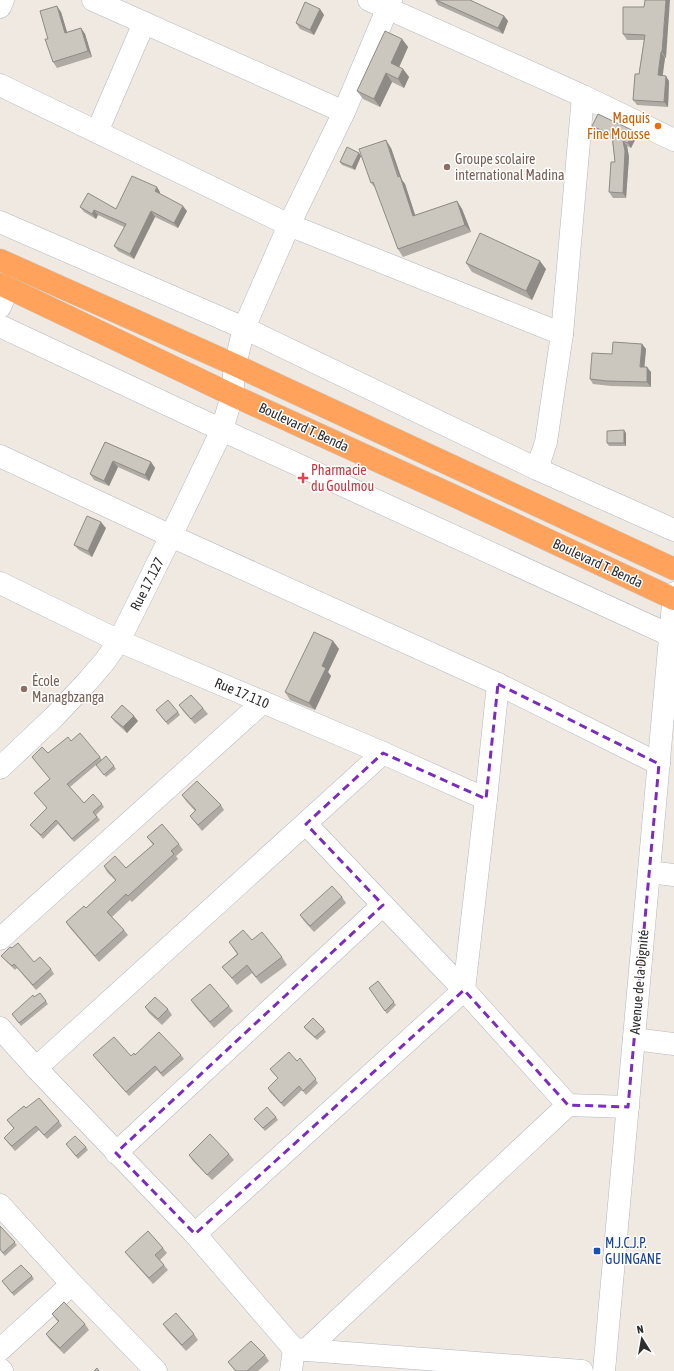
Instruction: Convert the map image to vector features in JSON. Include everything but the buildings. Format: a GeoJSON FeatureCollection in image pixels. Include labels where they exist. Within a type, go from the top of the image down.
{"type":"FeatureCollection","features":[{"type":"Feature","properties":{"kind":"highway","name":"Boulevard T. Benda"},"geometry":{"type":"LineString","coordinates":[[0,260],[235,365],[674,569]]}},
{"type":"Feature","properties":{"kind":"highway","name":"Boulevard T. Benda"},"geometry":{"type":"LineString","coordinates":[[3,293],[232,394],[674,599]]}},
{"type":"Feature","properties":{"kind":"street"},"geometry":{"type":"LineString","coordinates":[[0,7],[3,0]]}},
{"type":"Feature","properties":{"kind":"street"},"geometry":{"type":"LineString","coordinates":[[93,0],[344,112]]}},
{"type":"Feature","properties":{"kind":"street"},"geometry":{"type":"LineString","coordinates":[[382,3],[674,140]]}},
{"type":"Feature","properties":{"kind":"street","name":"Rue 17.127"},"geometry":{"type":"LineString","coordinates":[[0,768],[54,717],[87,682],[119,641],[222,430],[232,394],[235,365],[244,328],[289,225],[344,112],[382,3]]}},
{"type":"Feature","properties":{"kind":"street"},"geometry":{"type":"LineString","coordinates":[[97,132],[144,23]]}},
{"type":"Feature","properties":{"kind":"street"},"geometry":{"type":"LineString","coordinates":[[0,85],[289,225],[562,334]]}},
{"type":"Feature","properties":{"kind":"street"},"geometry":{"type":"LineString","coordinates":[[537,469],[546,442],[562,334],[583,96]]}},
{"type":"Feature","properties":{"kind":"street"},"geometry":{"type":"LineString","coordinates":[[0,222],[244,328],[537,469],[674,530]]}},
{"type":"Feature","properties":{"kind":"street"},"geometry":{"type":"LineString","coordinates":[[0,326],[222,430],[672,636]]}},
{"type":"Feature","properties":{"kind":"street"},"geometry":{"type":"LineString","coordinates":[[0,456],[171,536],[498,684],[659,764]]}},
{"type":"Feature","properties":{"kind":"street","name":"Rue 17.110"},"geometry":{"type":"LineString","coordinates":[[0,583],[119,641],[383,753],[486,799]]}},
{"type":"Feature","properties":{"kind":"street","name":"Avenue de la Dignité"},"geometry":{"type":"LineString","coordinates":[[604,1371],[672,636],[674,593]]}},
{"type":"Feature","properties":{"kind":"street"},"geometry":{"type":"LineString","coordinates":[[195,1234],[464,990],[498,684]]}},
{"type":"Feature","properties":{"kind":"street"},"geometry":{"type":"LineString","coordinates":[[0,939],[263,702]]}},
{"type":"Feature","properties":{"kind":"street"},"geometry":{"type":"LineString","coordinates":[[36,1068],[383,753]]}},
{"type":"Feature","properties":{"kind":"street"},"geometry":{"type":"LineString","coordinates":[[306,824],[464,990],[568,1105]]}},
{"type":"Feature","properties":{"kind":"street"},"geometry":{"type":"LineString","coordinates":[[649,872],[674,875]]}},
{"type":"Feature","properties":{"kind":"street"},"geometry":{"type":"LineString","coordinates":[[116,1153],[382,904]]}},
{"type":"Feature","properties":{"kind":"street"},"geometry":{"type":"LineString","coordinates":[[0,1028],[116,1153],[195,1234],[300,1349],[582,1371]]}},
{"type":"Feature","properties":{"kind":"street"},"geometry":{"type":"LineString","coordinates":[[634,1039],[674,1044]]}},
{"type":"Feature","properties":{"kind":"street"},"geometry":{"type":"LineString","coordinates":[[291,1371],[300,1349],[568,1105],[628,1107]]}},
{"type":"Feature","properties":{"kind":"street"},"geometry":{"type":"LineString","coordinates":[[0,1206],[72,1284],[156,1371]]}},
{"type":"Feature","properties":{"kind":"street"},"geometry":{"type":"LineString","coordinates":[[0,1350],[72,1284]]}},
{"type":"Feature","properties":{"kind":"highlighted area"},"geometry":{"type":"Polygon","coordinates":[[[498,684],[659,764],[628,1107],[568,1105],[464,990],[195,1234],[116,1153],[383,905],[306,824],[383,753],[486,799],[498,684]]]}},
{"type":"Feature","properties":{"kind":"place","name":"Maquis Fine Mousse"},"geometry":{"type":"Point","coordinates":[658,126]}},
{"type":"Feature","properties":{"kind":"place","name":"Groupe scolaire international Madina"},"geometry":{"type":"Point","coordinates":[447,167]}},
{"type":"Feature","properties":{"kind":"place","name":"Pharmacie du Goulmou"},"geometry":{"type":"Point","coordinates":[303,478]}},
{"type":"Feature","properties":{"kind":"place","name":"École Managbzanga"},"geometry":{"type":"Point","coordinates":[24,689]}},
{"type":"Feature","properties":{"kind":"place","name":"M.J.C.J.P. GUINGANE"},"geometry":{"type":"Point","coordinates":[597,1251]}}]}
